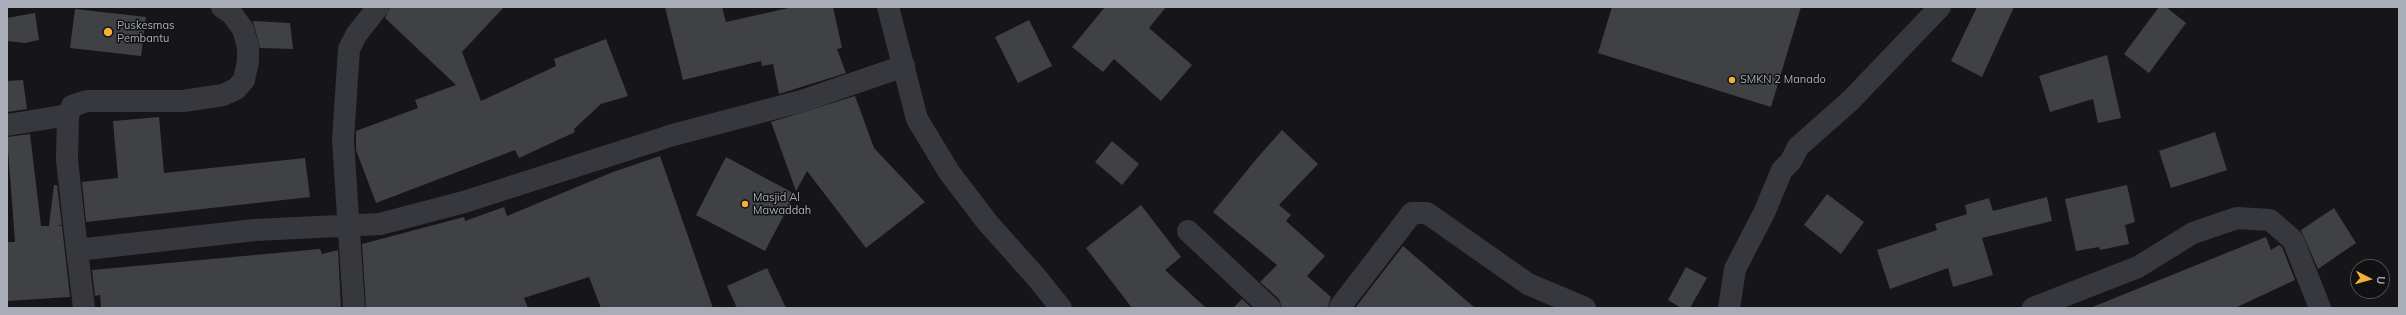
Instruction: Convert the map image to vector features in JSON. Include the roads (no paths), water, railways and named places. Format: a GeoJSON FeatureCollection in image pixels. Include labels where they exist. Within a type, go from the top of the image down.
{"type":"FeatureCollection","features":[{"type":"Feature","properties":{"kind":"street"},"geometry":{"type":"LineString","coordinates":[[84,308],[67,171],[68,115],[72,106],[87,101],[183,102],[223,95],[236,89],[244,80],[248,61],[248,47],[242,29],[231,13],[222,7]]}},
{"type":"Feature","properties":{"kind":"street"},"geometry":{"type":"LineString","coordinates":[[354,308],[347,224],[343,140],[349,49],[356,35],[378,7]]}},
{"type":"Feature","properties":{"kind":"street"},"geometry":{"type":"LineString","coordinates":[[888,7],[917,119],[949,172],[1052,305]]}},
{"type":"Feature","properties":{"kind":"street"},"geometry":{"type":"LineString","coordinates":[[1729,308],[1735,269],[1764,213],[1782,170],[1791,161],[1798,147],[1851,100],[1940,7]]}},
{"type":"Feature","properties":{"kind":"street"},"geometry":{"type":"LineString","coordinates":[[77,250],[255,230],[347,224],[380,224],[464,202],[673,136],[802,101],[904,66]]}},
{"type":"Feature","properties":{"kind":"street"},"geometry":{"type":"LineString","coordinates":[[7,125],[68,115]]}},
{"type":"Feature","properties":{"kind":"street"},"geometry":{"type":"LineString","coordinates":[[1339,308],[1412,213],[1427,213],[1528,284],[1586,308]]}},
{"type":"Feature","properties":{"kind":"street"},"geometry":{"type":"LineString","coordinates":[[2041,307],[2138,267],[2194,233],[2237,218],[2270,220],[2293,240],[2320,308]]}},
{"type":"Feature","properties":{"kind":"street"},"geometry":{"type":"LineString","coordinates":[[1188,231],[1270,308]]}},
{"type":"Feature","properties":{"kind":"place","name":"Puskesmas Pembantu"},"geometry":{"type":"Point","coordinates":[108,32]}},
{"type":"Feature","properties":{"kind":"place","name":"SMKN 2 Manado"},"geometry":{"type":"Point","coordinates":[1732,80]}},
{"type":"Feature","properties":{"kind":"place","name":"Masjid Al Mawaddah"},"geometry":{"type":"Point","coordinates":[745,204]}}]}
